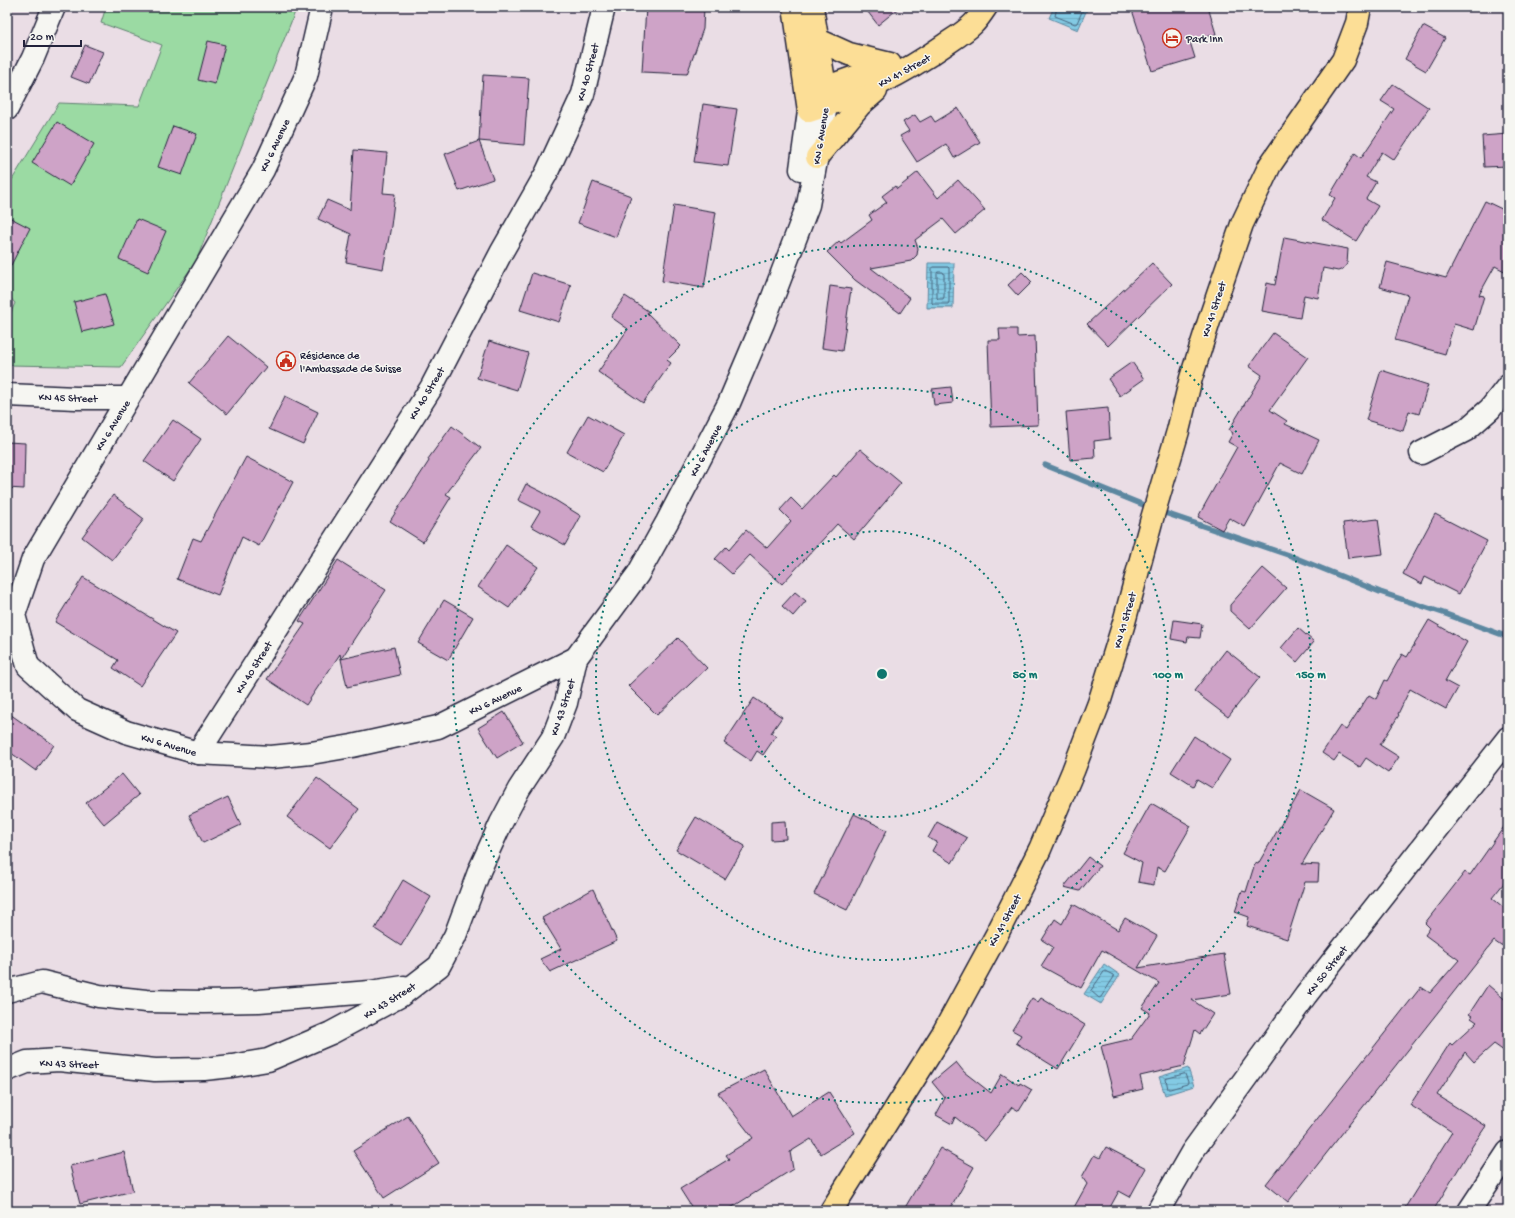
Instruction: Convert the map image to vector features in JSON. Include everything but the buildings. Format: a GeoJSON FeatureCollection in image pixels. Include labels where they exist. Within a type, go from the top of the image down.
{"type":"FeatureCollection","features":[{"type":"Feature","properties":{"kind":"main road","name":"KN 6 Avenue"},"geometry":{"type":"LineString","coordinates":[[794,7],[817,100]]}},
{"type":"Feature","properties":{"kind":"main road","name":"KN 6 Avenue"},"geometry":{"type":"LineString","coordinates":[[812,7],[818,40],[817,100]]}},
{"type":"Feature","properties":{"kind":"main road","name":"KN 41 Street"},"geometry":{"type":"LineString","coordinates":[[817,100],[852,79],[890,72],[919,46],[964,16],[986,7]]}},
{"type":"Feature","properties":{"kind":"main road","name":"KN 41 Street"},"geometry":{"type":"LineString","coordinates":[[828,1209],[943,1033],[997,934],[1040,850],[1099,703],[1123,626],[1151,522],[1178,431],[1191,378],[1242,224],[1270,165],[1343,60],[1357,23],[1360,7]]}},
{"type":"Feature","properties":{"kind":"main road"},"geometry":{"type":"LineString","coordinates":[[817,157],[860,105],[890,72],[818,40]]}},
{"type":"Feature","properties":{"kind":"street"},"geometry":{"type":"LineString","coordinates":[[7,109],[33,58],[54,7]]}},
{"type":"Feature","properties":{"kind":"street","name":"KN 6 Avenue"},"geometry":{"type":"LineString","coordinates":[[322,7],[306,76],[263,170],[33,559],[14,615],[28,666],[78,710],[126,732],[198,753],[271,757],[311,753],[352,746],[438,727],[576,658],[638,574],[726,410],[808,205],[817,157],[817,100]]}},
{"type":"Feature","properties":{"kind":"street","name":"KN 40 Street"},"geometry":{"type":"LineString","coordinates":[[198,753],[431,388],[511,234],[546,174],[583,94],[604,7]]}},
{"type":"Feature","properties":{"kind":"street","name":"KN 6 Avenue"},"geometry":{"type":"LineString","coordinates":[[794,238],[797,202],[817,100]]}},
{"type":"Feature","properties":{"kind":"street"},"geometry":{"type":"LineString","coordinates":[[1421,453],[1466,430],[1490,409],[1508,386]]}},
{"type":"Feature","properties":{"kind":"street","name":"KN 45 Street"},"geometry":{"type":"LineString","coordinates":[[7,395],[76,398],[128,398]]}},
{"type":"Feature","properties":{"kind":"street","name":"KN 43 Street"},"geometry":{"type":"LineString","coordinates":[[7,1070],[27,1062],[59,1060],[155,1070],[225,1067],[268,1060],[331,1034],[420,986],[439,966],[456,936],[480,869],[501,823],[519,789],[554,737],[566,703],[576,658]]}},
{"type":"Feature","properties":{"kind":"street","name":"KN 50 Street"},"geometry":{"type":"LineString","coordinates":[[1158,1211],[1192,1152],[1306,995],[1508,738]]}},
{"type":"Feature","properties":{"kind":"street"},"geometry":{"type":"LineString","coordinates":[[7,991],[42,982],[98,996],[146,1001],[212,1002],[259,1001],[370,992],[420,986]]}},
{"type":"Feature","properties":{"kind":"street"},"geometry":{"type":"LineString","coordinates":[[1469,1211],[1508,1152]]}},
{"type":"Feature","properties":{"kind":"green space"},"geometry":{"type":"Polygon","coordinates":[[[106,7],[297,7],[196,261],[121,367],[7,365],[7,322],[15,303],[7,294],[7,188],[59,103],[139,106],[162,45],[101,23],[106,7]]]}},
{"type":"Feature","properties":{"kind":"water"},"geometry":{"type":"Polygon","coordinates":[[[1054,7],[1088,7],[1078,30],[1049,18],[1054,7]]]}},
{"type":"Feature","properties":{"kind":"water"},"geometry":{"type":"Polygon","coordinates":[[[928,263],[954,263],[953,308],[927,308],[928,263]]]}},
{"type":"Feature","properties":{"kind":"water"},"geometry":{"type":"Polygon","coordinates":[[[1104,964],[1120,975],[1101,1004],[1084,994],[1104,964]]]}},
{"type":"Feature","properties":{"kind":"water"},"geometry":{"type":"Polygon","coordinates":[[[1188,1068],[1194,1086],[1165,1095],[1159,1077],[1188,1068]]]}},
{"type":"Feature","properties":{"kind":"waterway"},"geometry":{"type":"LineString","coordinates":[[1045,465],[1151,508]]}},
{"type":"Feature","properties":{"kind":"waterway"},"geometry":{"type":"LineString","coordinates":[[1159,511],[1291,556],[1380,592],[1508,637]]}},
{"type":"Feature","properties":{"kind":"place","name":"Park Inn"},"geometry":{"type":"Point","coordinates":[1172,38]}},
{"type":"Feature","properties":{"kind":"place","name":"Résidence de l'Ambassade de Suisse"},"geometry":{"type":"Point","coordinates":[286,361]}}]}
